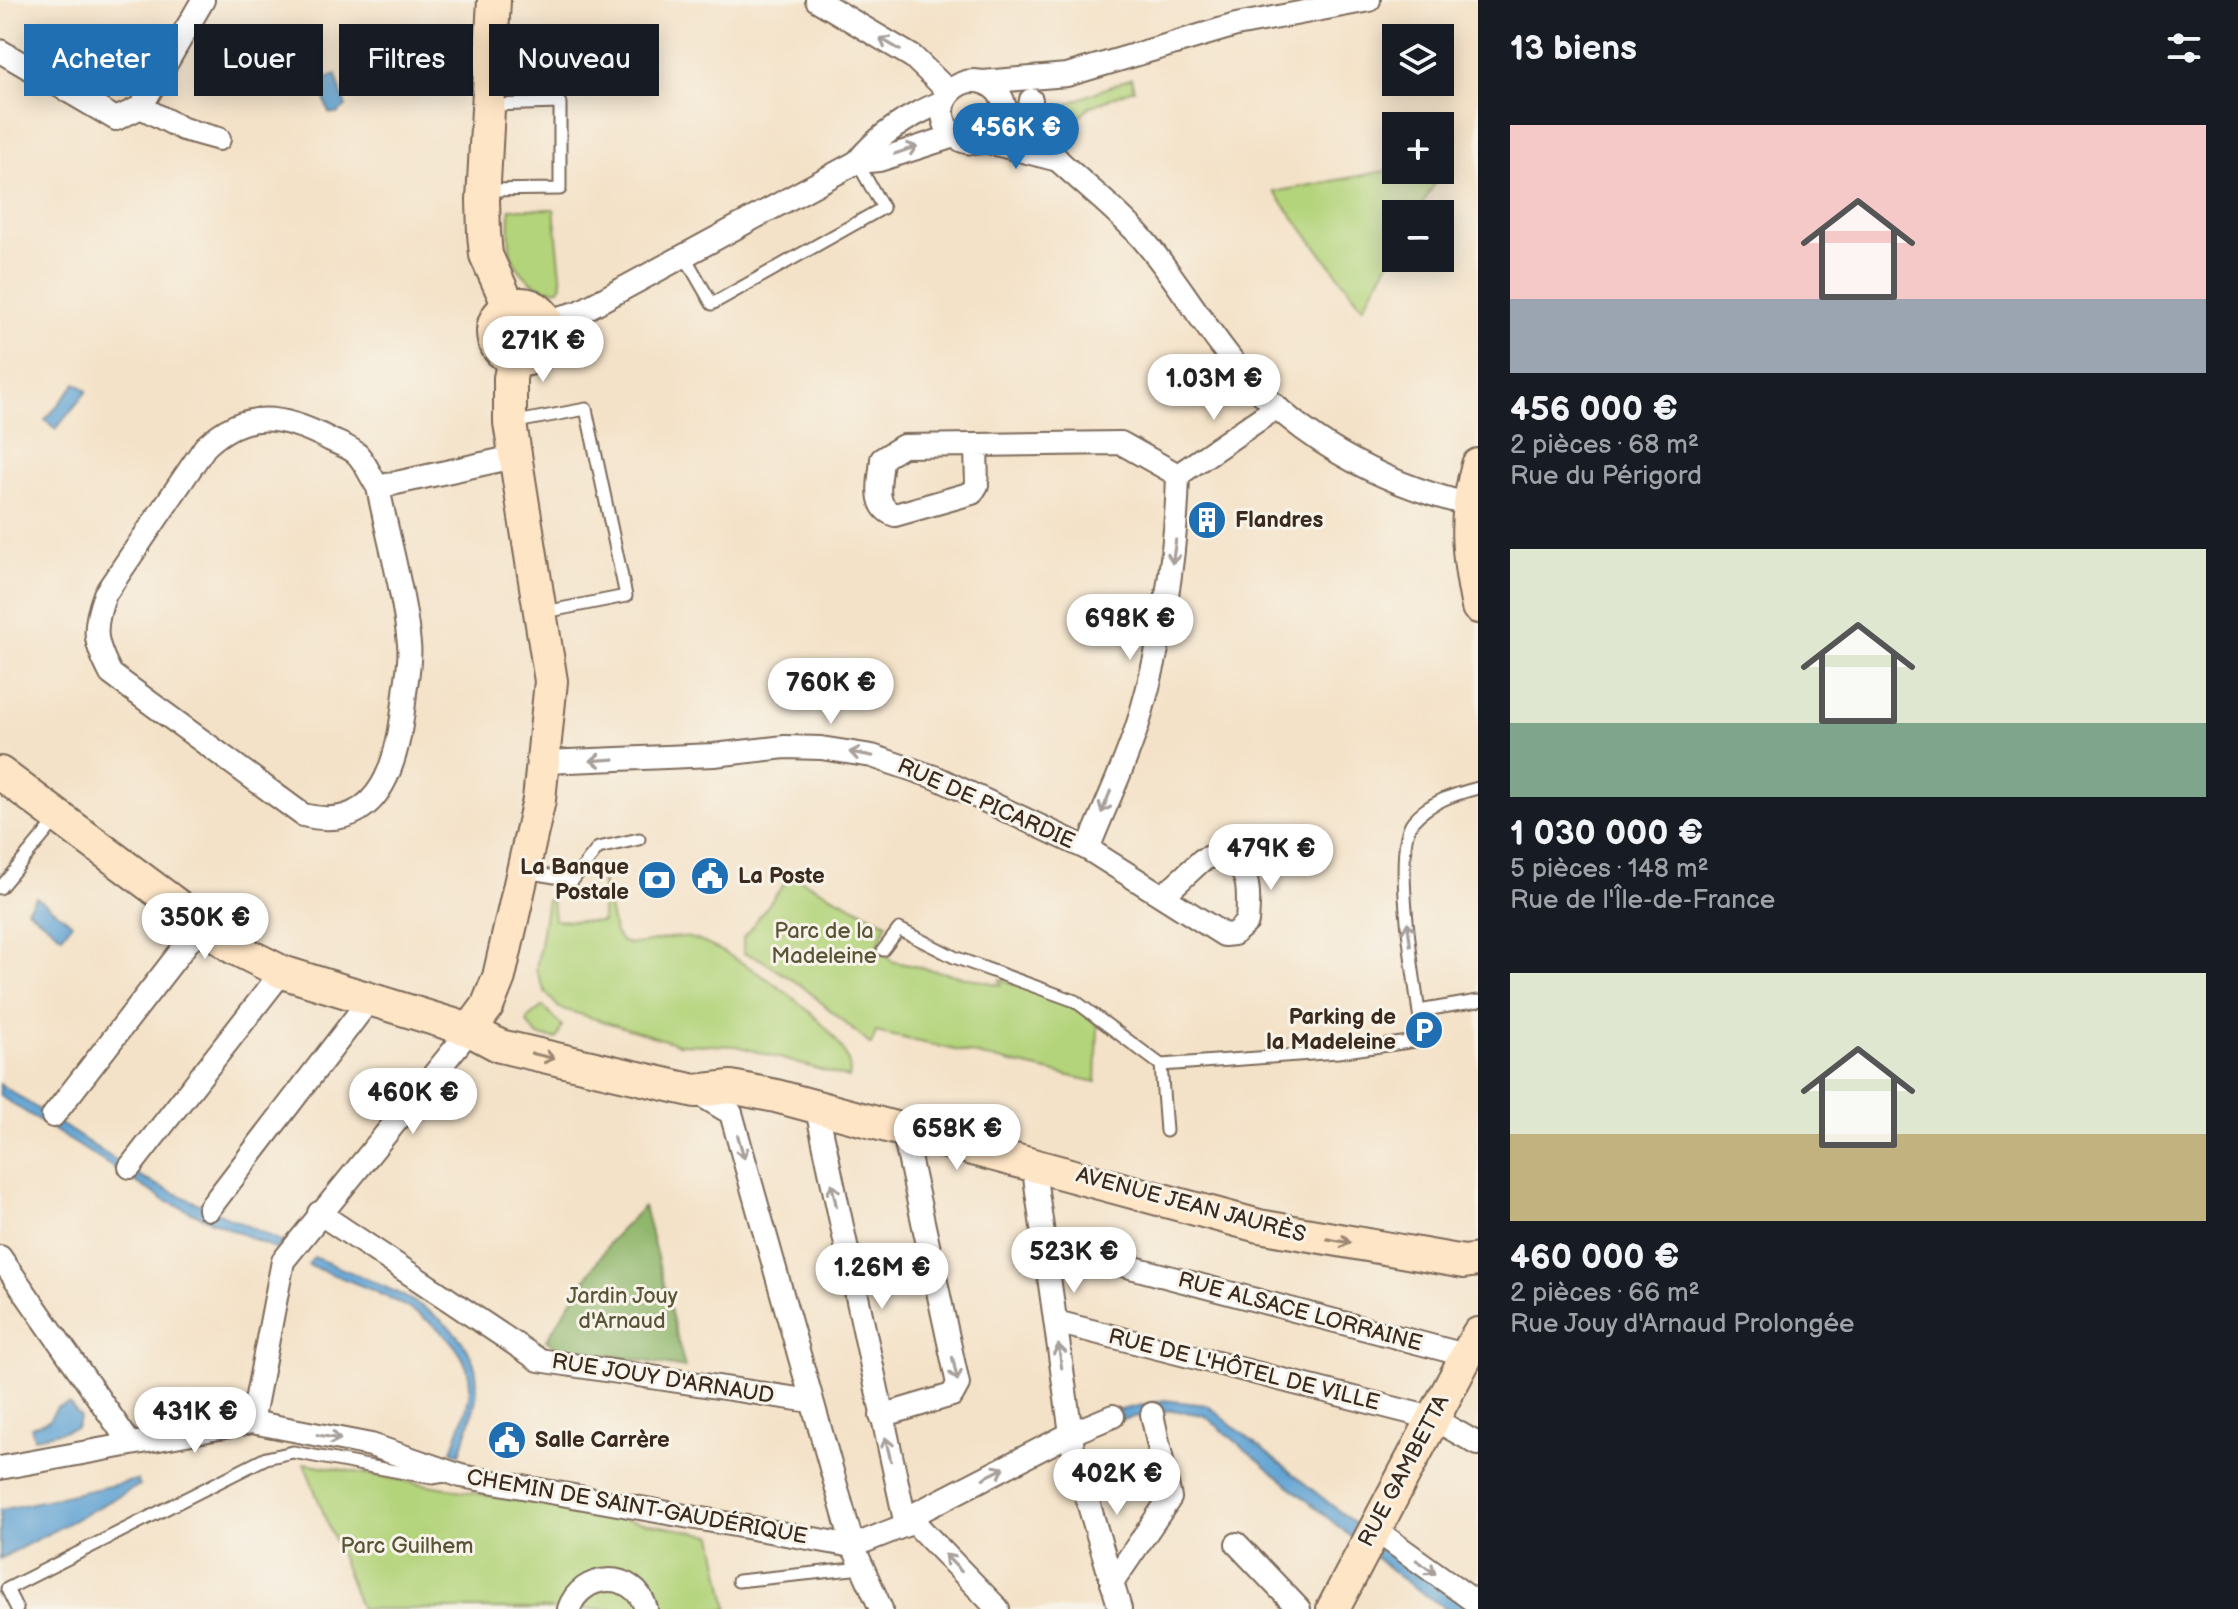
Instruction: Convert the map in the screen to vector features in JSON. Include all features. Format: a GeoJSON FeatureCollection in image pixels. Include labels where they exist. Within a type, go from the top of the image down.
{"type":"FeatureCollection","features":[{"type":"Feature","properties":{"kind":"street"},"geometry":{"type":"LineString","coordinates":[[0,51],[116,119],[141,107],[203,0]]}},
{"type":"Feature","properties":{"kind":"street"},"geometry":{"type":"LineString","coordinates":[[494,0],[483,190],[486,255],[509,306]]}},
{"type":"Feature","properties":{"kind":"street"},"geometry":{"type":"LineString","coordinates":[[817,0],[913,57],[948,97]]}},
{"type":"Feature","properties":{"kind":"street"},"geometry":{"type":"LineString","coordinates":[[547,321],[580,312],[857,162],[871,144],[918,111],[948,97],[965,83],[1067,75],[1236,25],[1369,0]]}},
{"type":"Feature","properties":{"kind":"street"},"geometry":{"type":"LineString","coordinates":[[1005,110],[1030,109],[1067,75]]}},
{"type":"Feature","properties":{"kind":"street"},"geometry":{"type":"LineString","coordinates":[[983,82],[999,93],[1005,110],[1001,128],[984,141]]}},
{"type":"Feature","properties":{"kind":"street"},"geometry":{"type":"LineString","coordinates":[[948,97],[944,119],[954,136]]}},
{"type":"Feature","properties":{"kind":"street"},"geometry":{"type":"LineString","coordinates":[[141,107],[183,129],[219,139]]}},
{"type":"Feature","properties":{"kind":"street"},"geometry":{"type":"LineString","coordinates":[[1030,109],[1058,160],[1141,237],[1236,364],[1277,407],[1316,439],[1366,469],[1416,491],[1467,504]]}},
{"type":"Feature","properties":{"kind":"street"},"geometry":{"type":"LineString","coordinates":[[857,162],[879,160],[954,136],[1058,160]]}},
{"type":"Feature","properties":{"kind":"street"},"geometry":{"type":"LineString","coordinates":[[527,304],[535,307],[547,321],[548,338],[539,353],[514,360],[499,351],[492,335],[496,317],[509,306],[527,304]]}},
{"type":"Feature","properties":{"kind":"street"},"geometry":{"type":"LineString","coordinates":[[252,1422],[289,1252],[470,1030],[487,1007],[499,977],[545,762],[551,681],[510,423],[514,360]]}},
{"type":"Feature","properties":{"kind":"street"},"geometry":{"type":"LineString","coordinates":[[1178,475],[1277,407]]}},
{"type":"Feature","properties":{"kind":"street"},"geometry":{"type":"LineString","coordinates":[[254,419],[278,419],[319,434],[357,453],[378,487],[410,646],[402,726],[381,792],[364,808],[330,822],[303,815],[111,674],[96,645],[97,617],[105,594],[205,447],[222,430],[254,419]]}},
{"type":"Feature","properties":{"kind":"street"},"geometry":{"type":"LineString","coordinates":[[976,448],[977,485],[972,493],[895,515],[885,512],[879,503],[882,459],[888,452],[903,446],[976,448],[1121,443],[1178,475]]}},
{"type":"Feature","properties":{"kind":"street"},"geometry":{"type":"LineString","coordinates":[[378,487],[514,457]]}},
{"type":"Feature","properties":{"kind":"street"},"geometry":{"type":"LineString","coordinates":[[1478,465],[1467,504],[1465,531],[1478,607]]}},
{"type":"Feature","properties":{"kind":"street"},"geometry":{"type":"LineString","coordinates":[[1088,849],[1139,720],[1165,618],[1177,536],[1178,475]]}},
{"type":"Feature","properties":{"kind":"street","name":"RUE DE PICARDIE"},"geometry":{"type":"LineString","coordinates":[[545,762],[714,755],[785,747],[821,748],[872,756],[937,778],[1088,849],[1163,896]]}},
{"type":"Feature","properties":{"kind":"street","name":"AVENUE JEAN JAURÈS"},"geometry":{"type":"LineString","coordinates":[[0,773],[234,948],[282,972],[470,1030],[500,1046],[695,1091],[731,1087],[816,1105],[1259,1226],[1475,1268]]}},
{"type":"Feature","properties":{"kind":"street"},"geometry":{"type":"LineString","coordinates":[[53,1116],[202,924]]}},
{"type":"Feature","properties":{"kind":"street"},"geometry":{"type":"LineString","coordinates":[[130,1167],[282,972]]}},
{"type":"Feature","properties":{"kind":"street"},"geometry":{"type":"LineString","coordinates":[[209,1209],[370,999]]}},
{"type":"Feature","properties":{"kind":"street"},"geometry":{"type":"LineString","coordinates":[[695,1091],[731,1113],[853,1546],[881,1609]]}},
{"type":"Feature","properties":{"kind":"street"},"geometry":{"type":"LineString","coordinates":[[816,1105],[881,1416],[908,1521],[998,1609]]}},
{"type":"Feature","properties":{"kind":"street"},"geometry":{"type":"LineString","coordinates":[[881,1416],[952,1395],[958,1384],[903,1129]]}},
{"type":"Feature","properties":{"kind":"street"},"geometry":{"type":"LineString","coordinates":[[1033,1163],[1074,1455],[1120,1609]]}},
{"type":"Feature","properties":{"kind":"street","name":"RUE JOUY D'ARNAUD"},"geometry":{"type":"LineString","coordinates":[[319,1213],[539,1360],[811,1401]]}},
{"type":"Feature","properties":{"kind":"street","name":"RUE ALSACE LORRAINE"},"geometry":{"type":"LineString","coordinates":[[1043,1244],[1472,1345]]}},
{"type":"Feature","properties":{"kind":"street"},"geometry":{"type":"LineString","coordinates":[[0,1257],[129,1442]]}},
{"type":"Feature","properties":{"kind":"street","name":"RUE DE L'HÔTEL DE VILLE"},"geometry":{"type":"LineString","coordinates":[[1056,1322],[1432,1418],[1478,1444]]}},
{"type":"Feature","properties":{"kind":"street","name":"RUE GAMBETTA"},"geometry":{"type":"LineString","coordinates":[[1333,1609],[1472,1345]]}},
{"type":"Feature","properties":{"kind":"street"},"geometry":{"type":"LineString","coordinates":[[1112,1583],[1170,1498],[1152,1414]]}},
{"type":"Feature","properties":{"kind":"street"},"geometry":{"type":"LineString","coordinates":[[853,1546],[908,1521],[1072,1433],[1113,1416]]}},
{"type":"Feature","properties":{"kind":"street","name":"CHEMIN DE SAINT-GAUDÉRIQUE"},"geometry":{"type":"LineString","coordinates":[[0,1468],[129,1442],[252,1422],[371,1445],[457,1474],[853,1546]]}},
{"type":"Feature","properties":{"kind":"street"},"geometry":{"type":"LineString","coordinates":[[1374,1529],[1476,1599]]}},
{"type":"Feature","properties":{"kind":"street"},"geometry":{"type":"LineString","coordinates":[[1237,1544],[1299,1609]]}},
{"type":"Feature","properties":{"kind":"street"},"geometry":{"type":"LineString","coordinates":[[569,1609],[580,1590],[603,1579],[628,1584],[638,1593],[646,1609]]}},
{"type":"Feature","properties":{"kind":"lane"},"geometry":{"type":"LineString","coordinates":[[483,190],[560,189],[560,103],[488,105]]}},
{"type":"Feature","properties":{"kind":"lane"},"geometry":{"type":"LineString","coordinates":[[685,257],[712,304],[883,208],[857,162]]}},
{"type":"Feature","properties":{"kind":"lane"},"geometry":{"type":"LineString","coordinates":[[510,423],[586,409],[626,596],[540,613]]}},
{"type":"Feature","properties":{"kind":"lane"},"geometry":{"type":"LineString","coordinates":[[883,950],[899,929],[954,957],[1075,1001],[1104,1027],[1161,1065],[1338,1052],[1423,1040],[1405,903],[1403,842],[1411,822],[1433,803],[1478,788]]}},
{"type":"Feature","properties":{"kind":"lane"},"geometry":{"type":"LineString","coordinates":[[0,888],[59,817]]}},
{"type":"Feature","properties":{"kind":"lane"},"geometry":{"type":"LineString","coordinates":[[522,871],[573,880],[598,848],[639,839]]}},
{"type":"Feature","properties":{"kind":"lane"},"geometry":{"type":"LineString","coordinates":[[1419,1011],[1478,1001]]}},
{"type":"Feature","properties":{"kind":"lane"},"geometry":{"type":"LineString","coordinates":[[1161,1065],[1166,1131]]}},
{"type":"Feature","properties":{"kind":"lane"},"geometry":{"type":"LineString","coordinates":[[17,1609],[7,1589],[266,1458],[293,1452],[432,1478],[457,1474]]}},
{"type":"Feature","properties":{"kind":"lane"},"geometry":{"type":"LineString","coordinates":[[738,1581],[862,1568]]}},
{"type":"Feature","properties":{"kind":"green space"},"geometry":{"type":"Polygon","coordinates":[[[1131,78],[1134,89],[1089,107],[1063,133],[1057,128],[1055,112],[1064,105],[1131,78]]]}},
{"type":"Feature","properties":{"kind":"green space"},"geometry":{"type":"Polygon","coordinates":[[[1382,172],[1382,184],[1434,184],[1425,200],[1382,200],[1383,272],[1363,307],[1274,192],[1382,172]]]}},
{"type":"Feature","properties":{"kind":"green space"},"geometry":{"type":"Polygon","coordinates":[[[510,209],[554,209],[562,284],[559,289],[551,290],[537,285],[514,261],[510,243],[510,209]]]}},
{"type":"Feature","properties":{"kind":"green space","name":"Parc de la Madeleine"},"geometry":{"type":"Polygon","coordinates":[[[791,875],[887,923],[878,945],[891,961],[1001,985],[1000,979],[1076,1005],[1098,1026],[1096,1082],[876,1032],[871,1045],[802,986],[760,959],[743,953],[743,938],[791,875]]]}},
{"type":"Feature","properties":{"kind":"green space"},"geometry":{"type":"Polygon","coordinates":[[[602,879],[615,933],[622,942],[639,944],[689,938],[732,957],[788,994],[814,1016],[834,1038],[847,1059],[849,1078],[737,1046],[678,1044],[559,1008],[545,992],[536,970],[547,900],[552,900],[554,920],[602,922],[602,879]]]}},
{"type":"Feature","properties":{"kind":"green space"},"geometry":{"type":"Polygon","coordinates":[[[543,1006],[562,1026],[557,1039],[538,1036],[527,1023],[528,1018],[543,1006]]]}},
{"type":"Feature","properties":{"kind":"green space","name":"Jardin Jouy d'Arnaud"},"geometry":{"type":"Polygon","coordinates":[[[644,1206],[685,1368],[554,1346],[546,1340],[612,1239],[644,1206]]]}},
{"type":"Feature","properties":{"kind":"green space","name":"Parc Guilhem"},"geometry":{"type":"Polygon","coordinates":[[[304,1463],[713,1535],[728,1609],[361,1609],[304,1463]]]}},
{"type":"Feature","properties":{"kind":"water"},"geometry":{"type":"Polygon","coordinates":[[[336,75],[339,96],[343,96],[346,107],[337,114],[329,113],[323,96],[323,79],[336,75]]]}},
{"type":"Feature","properties":{"kind":"water"},"geometry":{"type":"Polygon","coordinates":[[[76,383],[87,391],[56,429],[45,420],[76,383]]]}},
{"type":"Feature","properties":{"kind":"water"},"geometry":{"type":"Polygon","coordinates":[[[36,897],[72,923],[62,936],[27,909],[36,897]]]}},
{"type":"Feature","properties":{"kind":"water"},"geometry":{"type":"Polygon","coordinates":[[[0,1084],[144,1179],[283,1242],[278,1250],[166,1201],[0,1096],[0,1084]]]}},
{"type":"Feature","properties":{"kind":"water"},"geometry":{"type":"Polygon","coordinates":[[[314,1257],[415,1302],[439,1318],[458,1337],[472,1358],[477,1382],[474,1409],[460,1454],[452,1451],[466,1410],[470,1385],[464,1361],[451,1341],[431,1323],[407,1308],[308,1265],[314,1257]]]}},
{"type":"Feature","properties":{"kind":"water"},"geometry":{"type":"Polygon","coordinates":[[[1164,1400],[1207,1405],[1359,1527],[1478,1609],[1446,1609],[1398,1576],[1204,1415],[1171,1410],[1119,1420],[1116,1411],[1164,1400]]]}},
{"type":"Feature","properties":{"kind":"water"},"geometry":{"type":"Polygon","coordinates":[[[69,1404],[80,1417],[76,1428],[34,1438],[31,1427],[49,1420],[57,1407],[69,1404]]]}},
{"type":"Feature","properties":{"kind":"water"},"geometry":{"type":"Polygon","coordinates":[[[137,1480],[140,1485],[0,1559],[0,1510],[137,1480]]]}},
{"type":"Feature","properties":{"kind":"place","name":"Flandres"},"geometry":{"type":"Point","coordinates":[1207,520]}},
{"type":"Feature","properties":{"kind":"place","name":"La Poste"},"geometry":{"type":"Point","coordinates":[710,876]}},
{"type":"Feature","properties":{"kind":"place","name":"La Banque Postale"},"geometry":{"type":"Point","coordinates":[657,880]}},
{"type":"Feature","properties":{"kind":"place","name":"Parking de la Madeleine"},"geometry":{"type":"Point","coordinates":[1424,1030]}},
{"type":"Feature","properties":{"kind":"place","name":"Salle Carrère"},"geometry":{"type":"Point","coordinates":[507,1440]}}]}
